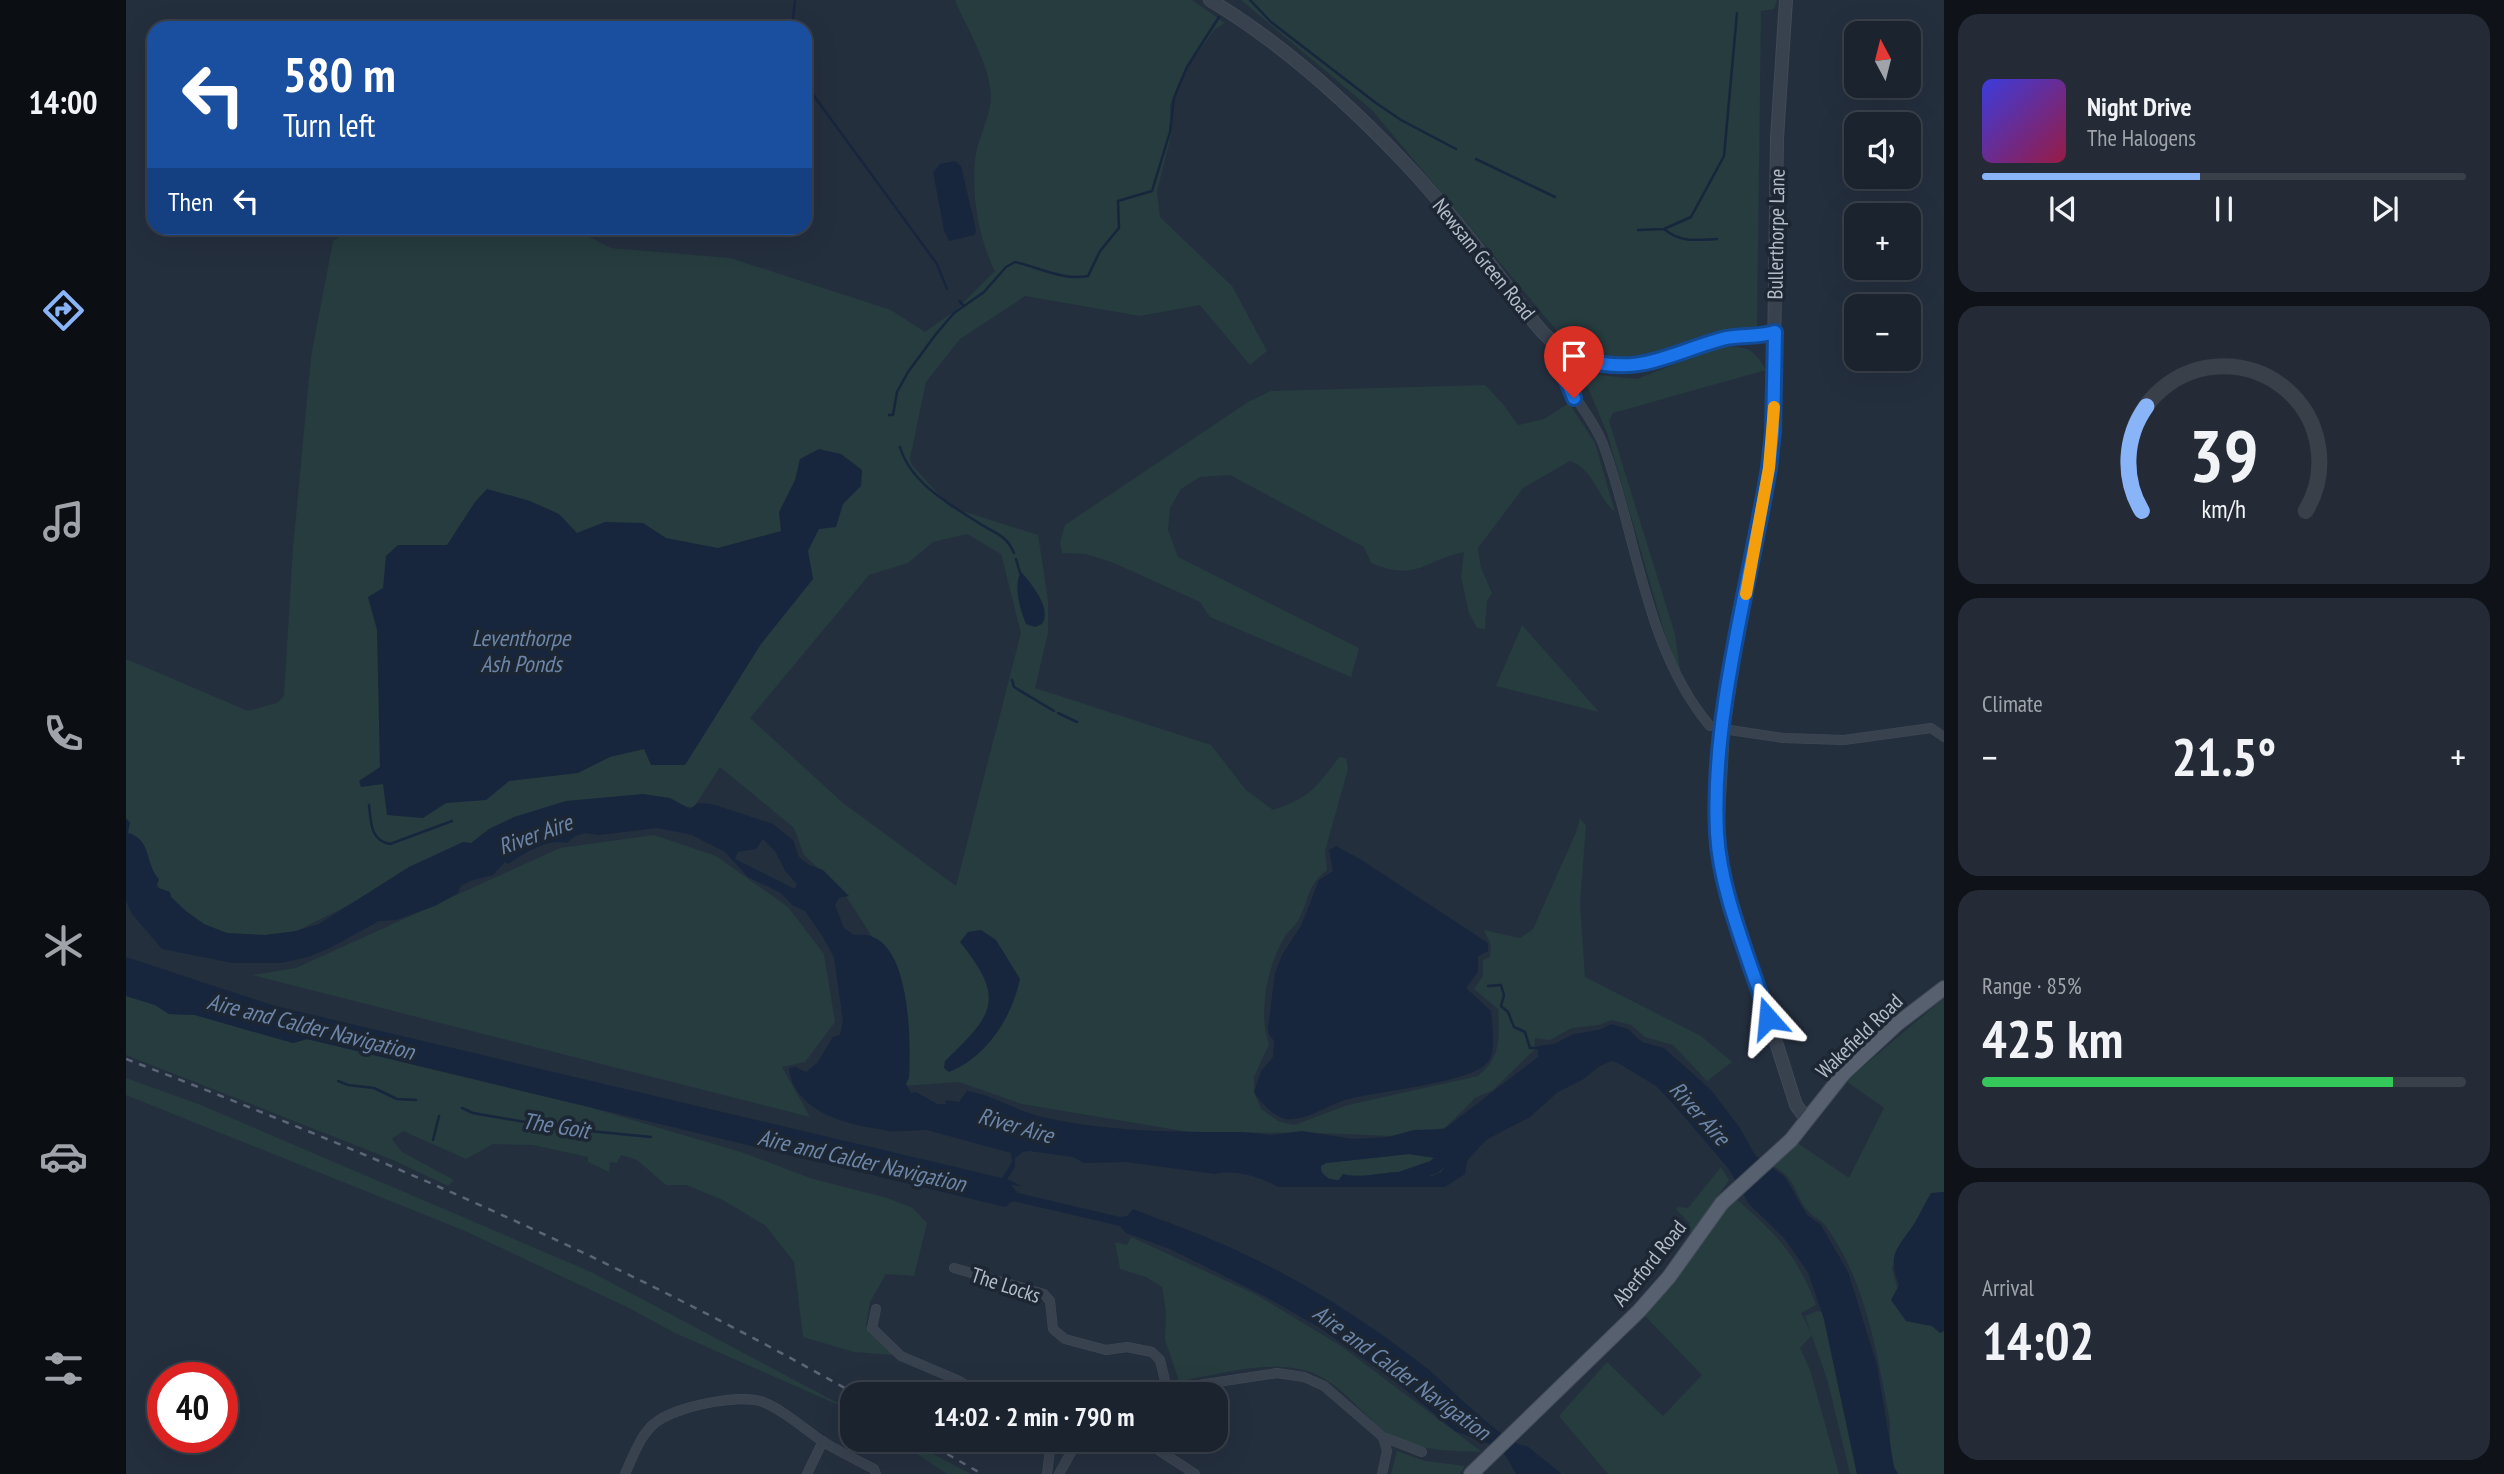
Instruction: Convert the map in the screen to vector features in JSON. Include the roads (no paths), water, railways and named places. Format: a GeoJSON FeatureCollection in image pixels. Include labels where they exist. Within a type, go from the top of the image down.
{"type":"FeatureCollection","features":[{"type":"Feature","properties":{"kind":"main road","name":"Wakefield Road"},"geometry":{"type":"LineString","coordinates":[[1807,1119],[1844,1073],[1897,1024],[1944,988]]}},
{"type":"Feature","properties":{"kind":"main road","name":"Aberford Road"},"geometry":{"type":"LineString","coordinates":[[1471,1474],[1639,1311],[1669,1277],[1722,1203],[1770,1161],[1807,1119]]}},
{"type":"Feature","properties":{"kind":"street","name":"Newsam Green Road"},"geometry":{"type":"LineString","coordinates":[[1210,0],[1264,36],[1363,122],[1405,163],[1458,224],[1539,330],[1558,347],[1580,359]]}},
{"type":"Feature","properties":{"kind":"street","name":"Bullerthorpe Lane"},"geometry":{"type":"LineString","coordinates":[[1786,0],[1777,138],[1773,432],[1769,468],[1735,651],[1717,728],[1717,832],[1726,885],[1797,1105],[1807,1119]]}},
{"type":"Feature","properties":{"kind":"street"},"geometry":{"type":"LineString","coordinates":[[1775,332],[1763,336],[1726,338],[1650,364],[1626,367],[1580,359],[1566,369],[1565,380],[1602,441],[1660,639],[1679,681],[1717,728],[1783,738],[1844,740],[1931,728],[1944,737]]}},
{"type":"Feature","properties":{"kind":"street","name":"The Locks"},"geometry":{"type":"LineString","coordinates":[[954,1268],[1044,1294],[1050,1301],[1054,1329],[1065,1339],[1106,1350],[1127,1347],[1152,1352],[1160,1360],[1165,1382]]}},
{"type":"Feature","properties":{"kind":"street"},"geometry":{"type":"LineString","coordinates":[[876,1309],[872,1328],[901,1356],[962,1382]]}},
{"type":"Feature","properties":{"kind":"street"},"geometry":{"type":"LineString","coordinates":[[1215,1382],[1277,1373],[1304,1377],[1324,1386],[1384,1437],[1422,1452]]}},
{"type":"Feature","properties":{"kind":"street"},"geometry":{"type":"LineString","coordinates":[[625,1474],[643,1436],[655,1423],[675,1412],[744,1397],[763,1402],[789,1417],[823,1441],[874,1469],[876,1474]]}},
{"type":"Feature","properties":{"kind":"street"},"geometry":{"type":"LineString","coordinates":[[1382,1474],[1387,1451],[1384,1437]]}},
{"type":"Feature","properties":{"kind":"street"},"geometry":{"type":"LineString","coordinates":[[807,1474],[823,1441]]}},
{"type":"Feature","properties":{"kind":"street"},"geometry":{"type":"LineString","coordinates":[[1047,1474],[1050,1452]]}},
{"type":"Feature","properties":{"kind":"street"},"geometry":{"type":"LineString","coordinates":[[1059,1474],[1071,1452]]}},
{"type":"Feature","properties":{"kind":"street"},"geometry":{"type":"LineString","coordinates":[[1161,1452],[1195,1474]]}},
{"type":"Feature","properties":{"kind":"water"},"geometry":{"type":"Polygon","coordinates":[[[955,161],[961,166],[976,230],[975,235],[949,241],[944,230],[933,172],[940,164],[955,161]]]}},
{"type":"Feature","properties":{"kind":"water","name":"Leventhorpe Ash Ponds"},"geometry":{"type":"Polygon","coordinates":[[[819,449],[841,454],[862,470],[861,486],[843,504],[836,527],[819,529],[808,551],[813,579],[761,644],[685,765],[651,765],[644,749],[610,757],[578,773],[509,781],[486,800],[446,803],[423,818],[387,815],[383,784],[361,787],[359,781],[380,767],[377,630],[368,597],[383,588],[386,556],[398,545],[447,545],[475,502],[487,489],[530,501],[559,514],[577,533],[605,522],[643,523],[666,538],[718,548],[781,531],[779,512],[795,480],[800,459],[819,449]]]}},
{"type":"Feature","properties":{"kind":"water"},"geometry":{"type":"Polygon","coordinates":[[[1021,572],[1043,604],[1042,624],[1035,627],[1026,624],[1020,605],[1017,590],[1021,572]]]}},
{"type":"Feature","properties":{"kind":"water","name":"Aire and Calder Navigation"},"geometry":{"type":"Polygon","coordinates":[[[643,794],[670,798],[690,809],[698,803],[712,804],[773,824],[793,840],[799,857],[809,865],[823,870],[849,896],[839,898],[835,905],[844,928],[854,935],[873,937],[887,948],[897,967],[908,1015],[910,1061],[906,1084],[911,1093],[916,1092],[937,1104],[946,1104],[945,1100],[959,1102],[967,1091],[1038,1116],[1114,1128],[1272,1135],[1302,1131],[1353,1139],[1388,1137],[1414,1130],[1444,1129],[1538,1057],[1538,1046],[1554,1044],[1574,1034],[1599,1030],[1611,1024],[1628,1029],[1642,1042],[1664,1048],[1711,1090],[1740,1128],[1755,1155],[1785,1177],[1807,1215],[1821,1225],[1848,1272],[1877,1365],[1894,1467],[1898,1474],[1857,1474],[1824,1319],[1808,1272],[1784,1238],[1749,1204],[1728,1168],[1674,1105],[1656,1086],[1612,1061],[1558,1092],[1530,1117],[1486,1140],[1467,1161],[1465,1174],[1445,1187],[1278,1187],[1239,1173],[1215,1174],[1126,1162],[1084,1163],[1073,1157],[1029,1151],[1015,1158],[1015,1167],[1007,1179],[1022,1186],[1011,1185],[1018,1193],[1120,1217],[1127,1216],[1133,1209],[1229,1247],[1315,1291],[1406,1352],[1506,1437],[1527,1446],[1562,1474],[1516,1474],[1506,1456],[1492,1445],[1455,1431],[1393,1379],[1320,1328],[1266,1297],[1170,1249],[1126,1233],[1120,1226],[1013,1201],[1005,1207],[307,1039],[293,1043],[195,1015],[169,1014],[155,1005],[126,996],[126,957],[275,1006],[1002,1178],[1012,1162],[1011,1153],[927,1130],[887,1131],[860,1126],[820,1111],[799,1094],[792,1082],[789,1068],[796,1067],[806,1072],[817,1063],[833,1037],[840,1035],[843,1022],[834,957],[805,911],[792,905],[781,893],[748,877],[725,852],[692,835],[657,828],[599,835],[585,833],[575,836],[567,843],[544,845],[508,864],[505,862],[493,875],[461,886],[458,893],[435,906],[396,920],[379,921],[330,948],[308,957],[281,963],[232,963],[162,949],[132,914],[126,901],[126,818],[130,823],[128,833],[136,836],[145,846],[159,879],[156,887],[170,892],[171,897],[204,924],[227,933],[265,935],[296,931],[319,924],[409,867],[463,842],[471,843],[489,829],[514,817],[566,801],[643,794]],[[763,839],[756,849],[738,852],[735,859],[795,889],[797,884],[785,871],[775,851],[763,839]],[[1409,1154],[1326,1163],[1321,1166],[1321,1170],[1326,1177],[1339,1180],[1343,1174],[1363,1176],[1412,1172],[1432,1176],[1447,1165],[1442,1159],[1409,1154]]]}},
{"type":"Feature","properties":{"kind":"water"},"geometry":{"type":"Polygon","coordinates":[[[1336,846],[1488,943],[1488,951],[1478,956],[1478,972],[1466,988],[1491,1011],[1492,1053],[1487,1063],[1461,1076],[1356,1097],[1308,1116],[1286,1119],[1268,1108],[1254,1092],[1261,1071],[1273,1057],[1274,1041],[1268,1028],[1275,973],[1282,955],[1302,924],[1319,880],[1333,871],[1329,850],[1336,846]]]}},
{"type":"Feature","properties":{"kind":"water"},"geometry":{"type":"Polygon","coordinates":[[[981,930],[996,940],[1020,979],[1011,1007],[996,1034],[975,1056],[949,1072],[944,1068],[945,1061],[974,1031],[988,1005],[984,978],[960,942],[968,932],[981,930]]]}},
{"type":"Feature","properties":{"kind":"water"},"geometry":{"type":"Polygon","coordinates":[[[1944,1192],[1944,1331],[1940,1333],[1932,1326],[1906,1321],[1891,1300],[1899,1285],[1894,1266],[1896,1252],[1931,1193],[1944,1192]]]}},
{"type":"Feature","properties":{"kind":"waterway"},"geometry":{"type":"LineString","coordinates":[[793,21],[795,0]]}},
{"type":"Feature","properties":{"kind":"waterway"},"geometry":{"type":"LineString","coordinates":[[1250,0],[1271,22],[1376,103],[1401,120],[1456,149]]}},
{"type":"Feature","properties":{"kind":"waterway"},"geometry":{"type":"LineString","coordinates":[[1638,230],[1664,229],[1691,217],[1724,156],[1737,13]]}},
{"type":"Feature","properties":{"kind":"waterway"},"geometry":{"type":"LineString","coordinates":[[889,415],[893,415],[897,392],[908,372],[936,334],[954,313],[984,292],[1006,267],[1015,262],[1069,277],[1088,276],[1100,251],[1119,228],[1118,201],[1152,191],[1170,132],[1174,98],[1187,67],[1219,17]]}},
{"type":"Feature","properties":{"kind":"waterway"},"geometry":{"type":"LineString","coordinates":[[812,91],[937,264],[947,289]]}},
{"type":"Feature","properties":{"kind":"waterway"},"geometry":{"type":"LineString","coordinates":[[1476,159],[1555,197]]}},
{"type":"Feature","properties":{"kind":"waterway"},"geometry":{"type":"LineString","coordinates":[[1664,229],[1683,239],[1717,239]]}},
{"type":"Feature","properties":{"kind":"waterway"},"geometry":{"type":"LineString","coordinates":[[959,301],[964,306]]}},
{"type":"Feature","properties":{"kind":"waterway"},"geometry":{"type":"LineString","coordinates":[[900,447],[905,460],[923,483],[945,501],[1001,536],[1014,553]]}},
{"type":"Feature","properties":{"kind":"waterway"},"geometry":{"type":"LineString","coordinates":[[1016,559],[1020,573]]}},
{"type":"Feature","properties":{"kind":"waterway"},"geometry":{"type":"LineString","coordinates":[[1012,680],[1014,687],[1054,711]]}},
{"type":"Feature","properties":{"kind":"waterway"},"geometry":{"type":"LineString","coordinates":[[1058,713],[1077,722]]}},
{"type":"Feature","properties":{"kind":"waterway"},"geometry":{"type":"LineString","coordinates":[[369,805],[375,834],[383,842],[390,844],[452,821]]}},
{"type":"Feature","properties":{"kind":"waterway"},"geometry":{"type":"LineString","coordinates":[[1488,986],[1501,985],[1504,995],[1501,1006],[1508,1012],[1514,1027],[1525,1032],[1530,1048],[1538,1048]]}},
{"type":"Feature","properties":{"kind":"waterway","name":"The Goit"},"geometry":{"type":"LineString","coordinates":[[338,1081],[374,1088],[397,1099],[416,1100]]}},
{"type":"Feature","properties":{"kind":"waterway","name":"The Goit"},"geometry":{"type":"LineString","coordinates":[[462,1108],[473,1113],[559,1128],[651,1137]]}},
{"type":"Feature","properties":{"kind":"waterway"},"geometry":{"type":"LineString","coordinates":[[433,1140],[439,1116]]}},
{"type":"Feature","properties":{"kind":"waterway","name":"River Aire"},"geometry":{"type":"LineString","coordinates":[[1402,1178],[1434,1167],[1457,1148]]}},
{"type":"Feature","properties":{"kind":"railway"},"geometry":{"type":"LineString","coordinates":[[126,1059],[313,1133],[498,1213],[679,1300],[840,1386]]}},
{"type":"Feature","properties":{"kind":"railway"},"geometry":{"type":"LineString","coordinates":[[944,1452],[982,1474]]}}]}
